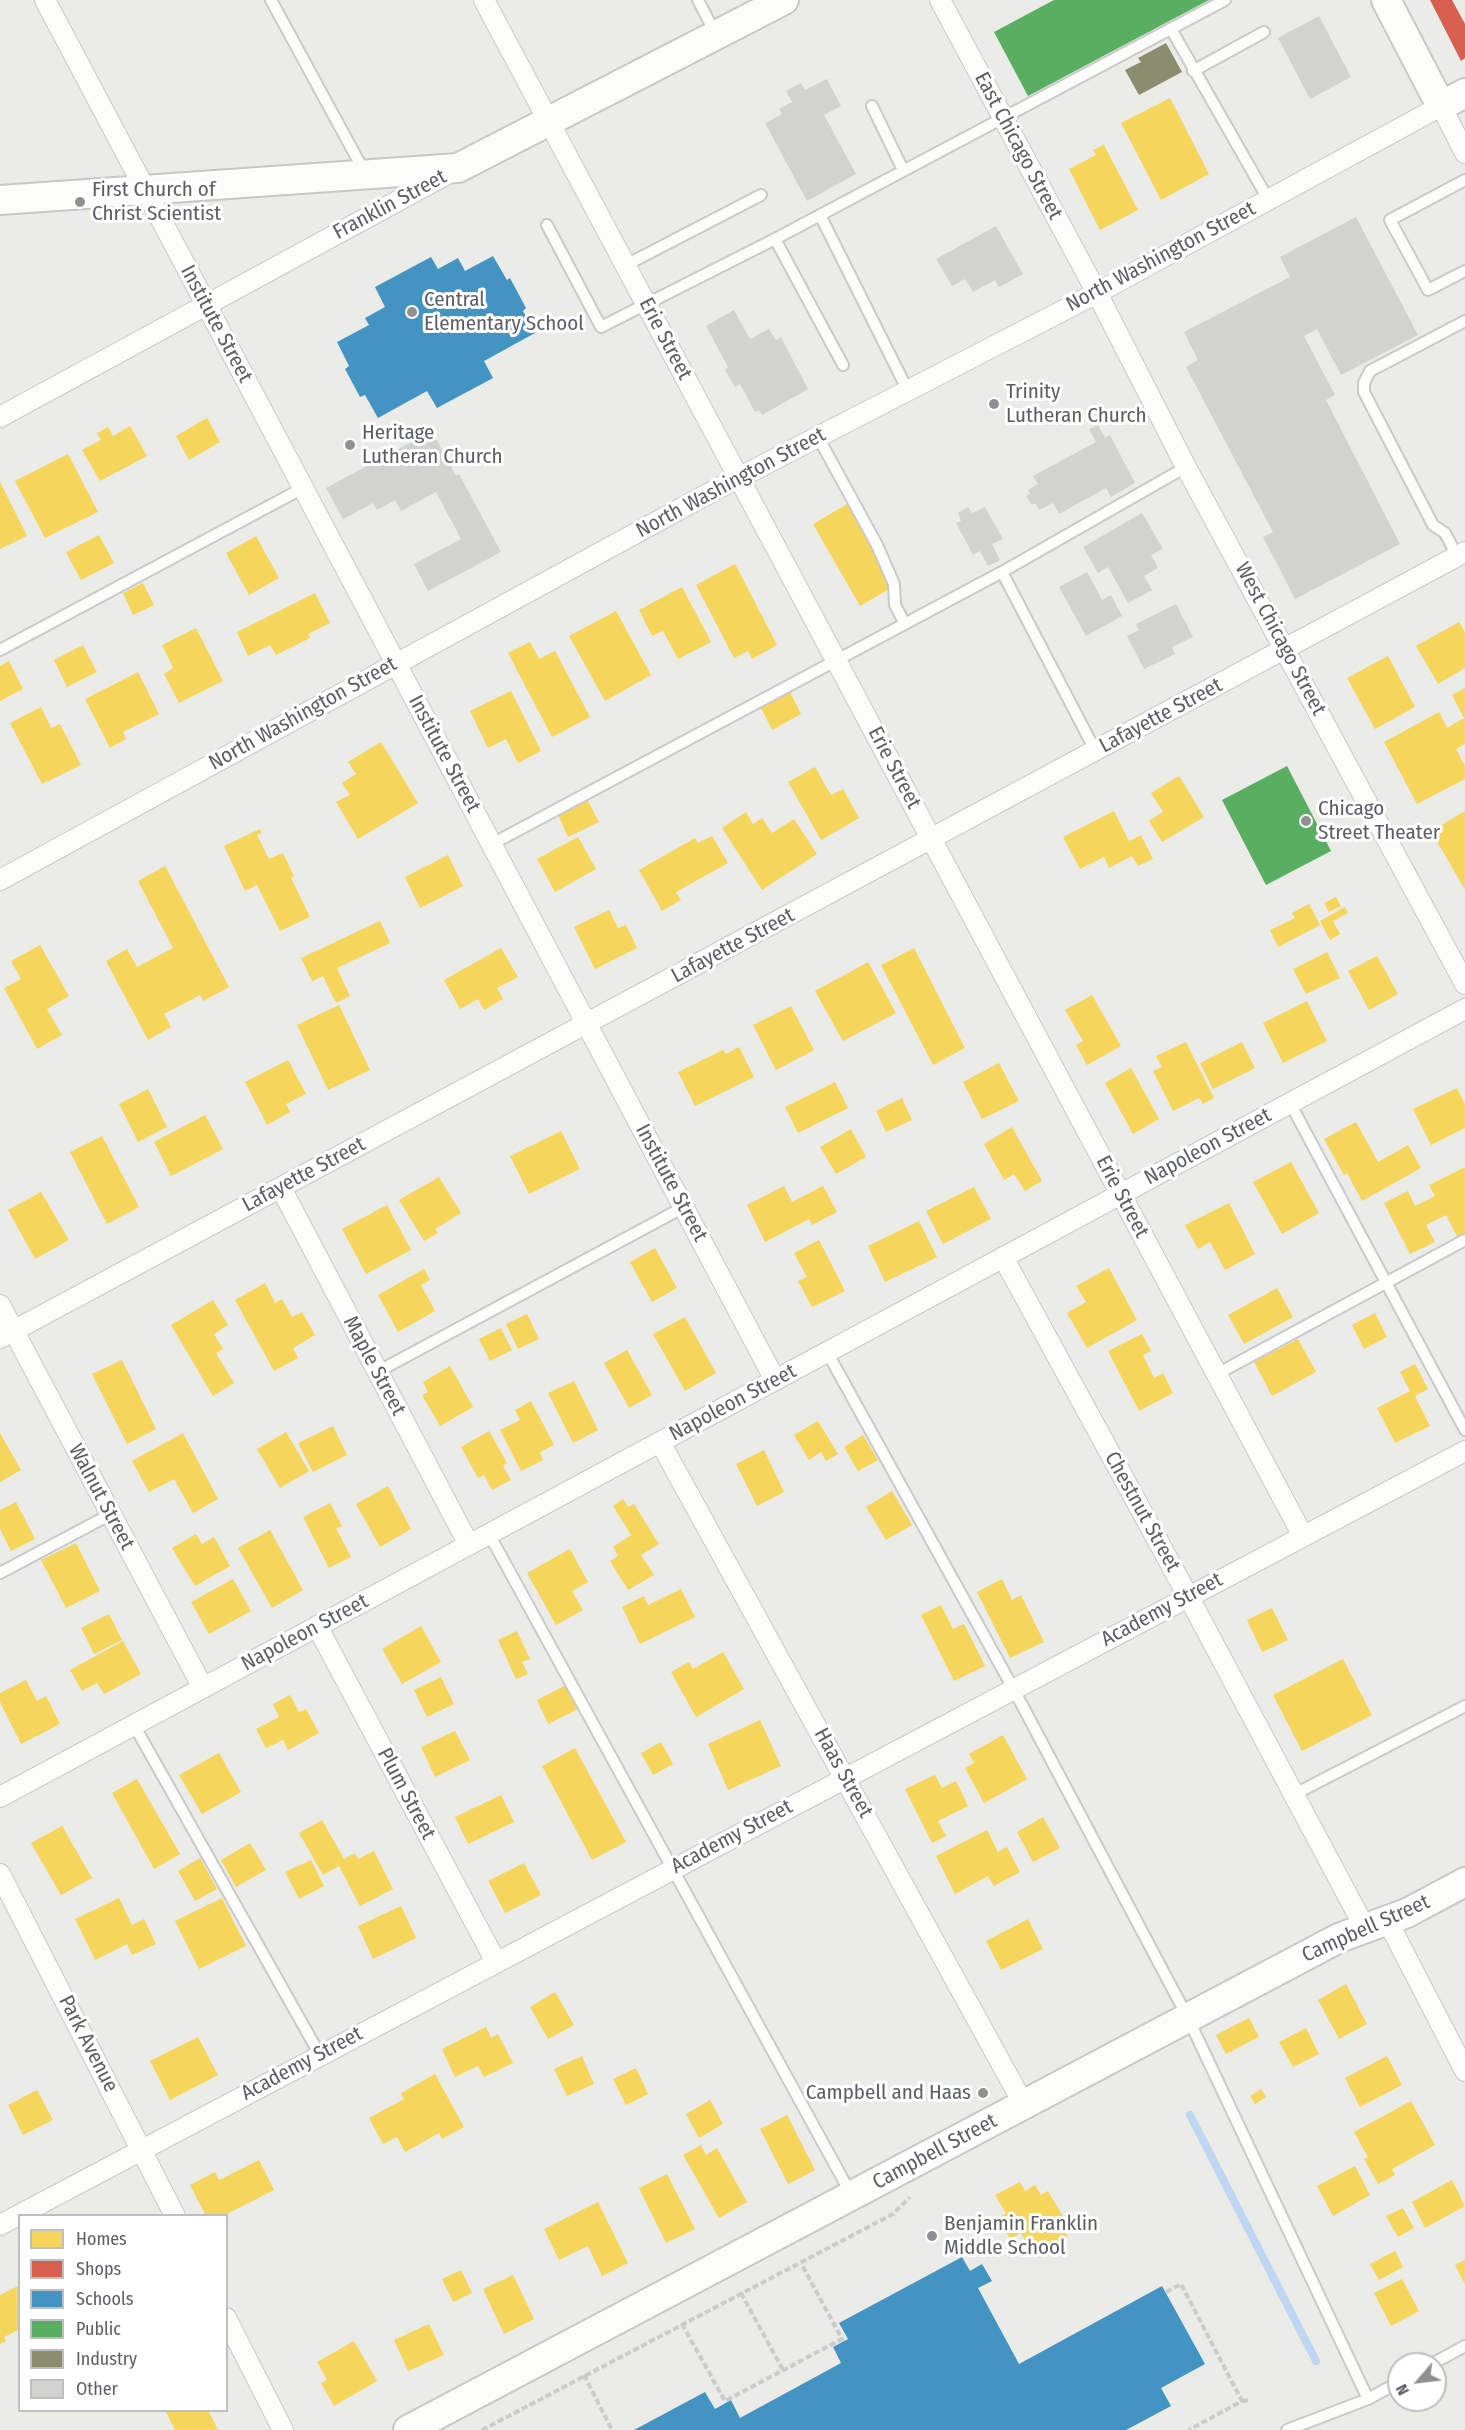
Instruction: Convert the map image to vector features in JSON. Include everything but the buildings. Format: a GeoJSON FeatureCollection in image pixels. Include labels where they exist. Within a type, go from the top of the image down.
{"type":"FeatureCollection","features":[{"type":"Feature","properties":{"kind":"main road","name":"Franklin Street"},"geometry":{"type":"LineString","coordinates":[[458,168],[784,0]]}},
{"type":"Feature","properties":{"kind":"main road"},"geometry":{"type":"LineString","coordinates":[[1386,0],[1453,99]]}},
{"type":"Feature","properties":{"kind":"main road"},"geometry":{"type":"LineString","coordinates":[[0,200],[458,168]]}},
{"type":"Feature","properties":{"kind":"main road","name":"Campbell Street"},"geometry":{"type":"LineString","coordinates":[[408,2430],[1339,1938],[1407,1913],[1465,1882]]}},
{"type":"Feature","properties":{"kind":"street","name":"Institute Street"},"geometry":{"type":"LineString","coordinates":[[45,0],[775,1380]]}},
{"type":"Feature","properties":{"kind":"street","name":"Erie Street"},"geometry":{"type":"LineString","coordinates":[[484,0],[1303,1536]]}},
{"type":"Feature","properties":{"kind":"street","name":"East Chicago Street"},"geometry":{"type":"LineString","coordinates":[[940,0],[1097,293]]}},
{"type":"Feature","properties":{"kind":"street"},"geometry":{"type":"LineString","coordinates":[[1453,99],[1465,153]]}},
{"type":"Feature","properties":{"kind":"street","name":"North Washington Street"},"geometry":{"type":"LineString","coordinates":[[0,880],[739,478],[1097,293],[1453,99]]}},
{"type":"Feature","properties":{"kind":"street","name":"Franklin Street"},"geometry":{"type":"LineString","coordinates":[[0,417],[458,168]]}},
{"type":"Feature","properties":{"kind":"street","name":"West Chicago Street"},"geometry":{"type":"LineString","coordinates":[[1097,293],[1186,467],[1465,984]]}},
{"type":"Feature","properties":{"kind":"street","name":"Lafayette Street"},"geometry":{"type":"LineString","coordinates":[[7,1335],[1461,554]]}},
{"type":"Feature","properties":{"kind":"street","name":"Napoleon Street"},"geometry":{"type":"LineString","coordinates":[[0,1797],[1465,1009]]}},
{"type":"Feature","properties":{"kind":"street","name":"Maple Street"},"geometry":{"type":"LineString","coordinates":[[280,1188],[469,1545]]}},
{"type":"Feature","properties":{"kind":"street","name":"Chestnut Street"},"geometry":{"type":"LineString","coordinates":[[1003,1257],[1295,1794],[1465,2071]]}},
{"type":"Feature","properties":{"kind":"street","name":"Walnut Street"},"geometry":{"type":"LineString","coordinates":[[0,1305],[7,1335],[111,1514],[203,1688]]}},
{"type":"Feature","properties":{"kind":"street","name":"Haas Street"},"geometry":{"type":"LineString","coordinates":[[660,1442],[1024,2105]]}},
{"type":"Feature","properties":{"kind":"street","name":"Academy Street"},"geometry":{"type":"LineString","coordinates":[[20,2214],[1465,1451]]}},
{"type":"Feature","properties":{"kind":"street","name":"Plum Street"},"geometry":{"type":"LineString","coordinates":[[317,1626],[496,1962]]}},
{"type":"Feature","properties":{"kind":"street","name":"Park Avenue"},"geometry":{"type":"LineString","coordinates":[[0,1874],[174,2214]]}},
{"type":"Feature","properties":{"kind":"street","name":"Academy Street"},"geometry":{"type":"LineString","coordinates":[[0,2225],[18,2215]]}},
{"type":"Feature","properties":{"kind":"street"},"geometry":{"type":"LineString","coordinates":[[228,2322],[283,2430]]}},
{"type":"Feature","properties":{"kind":"lane"},"geometry":{"type":"LineString","coordinates":[[271,0],[366,176]]}},
{"type":"Feature","properties":{"kind":"lane"},"geometry":{"type":"LineString","coordinates":[[698,0],[716,35]]}},
{"type":"Feature","properties":{"kind":"lane"},"geometry":{"type":"LineString","coordinates":[[547,225],[601,327],[775,239],[1225,0]]}},
{"type":"Feature","properties":{"kind":"lane"},"geometry":{"type":"LineString","coordinates":[[1171,29],[1268,200]]}},
{"type":"Feature","properties":{"kind":"lane"},"geometry":{"type":"LineString","coordinates":[[1193,71],[1264,32]]}},
{"type":"Feature","properties":{"kind":"lane"},"geometry":{"type":"LineString","coordinates":[[872,106],[903,170]]}},
{"type":"Feature","properties":{"kind":"lane"},"geometry":{"type":"LineString","coordinates":[[1465,180],[1390,220],[1428,290],[1465,270]]}},
{"type":"Feature","properties":{"kind":"lane"},"geometry":{"type":"LineString","coordinates":[[626,265],[761,195]]}},
{"type":"Feature","properties":{"kind":"lane"},"geometry":{"type":"LineString","coordinates":[[820,215],[908,391]]}},
{"type":"Feature","properties":{"kind":"lane"},"geometry":{"type":"LineString","coordinates":[[775,239],[843,365]]}},
{"type":"Feature","properties":{"kind":"lane"},"geometry":{"type":"LineString","coordinates":[[1461,554],[1445,533],[1433,525],[1364,392],[1364,383],[1370,371],[1465,321]]}},
{"type":"Feature","properties":{"kind":"lane"},"geometry":{"type":"LineString","coordinates":[[818,437],[877,544],[894,584],[895,605],[905,624]]}},
{"type":"Feature","properties":{"kind":"lane"},"geometry":{"type":"LineString","coordinates":[[492,844],[1002,572],[1186,467]]}},
{"type":"Feature","properties":{"kind":"lane"},"geometry":{"type":"LineString","coordinates":[[0,650],[303,489]]}},
{"type":"Feature","properties":{"kind":"lane"},"geometry":{"type":"LineString","coordinates":[[1002,572],[1096,752]]}},
{"type":"Feature","properties":{"kind":"lane"},"geometry":{"type":"LineString","coordinates":[[1290,1102],[1465,1430]]}},
{"type":"Feature","properties":{"kind":"lane"},"geometry":{"type":"LineString","coordinates":[[377,1372],[684,1207]]}},
{"type":"Feature","properties":{"kind":"lane"},"geometry":{"type":"LineString","coordinates":[[1217,1374],[1465,1240]]}},
{"type":"Feature","properties":{"kind":"lane"},"geometry":{"type":"LineString","coordinates":[[827,1352],[1013,1688],[1188,2018],[1368,2400]]}},
{"type":"Feature","properties":{"kind":"lane"},"geometry":{"type":"LineString","coordinates":[[0,1573],[111,1514]]}},
{"type":"Feature","properties":{"kind":"lane"},"geometry":{"type":"LineString","coordinates":[[489,1534],[852,2195]]}},
{"type":"Feature","properties":{"kind":"lane"},"geometry":{"type":"LineString","coordinates":[[1295,1794],[1465,1706]]}},
{"type":"Feature","properties":{"kind":"lane"},"geometry":{"type":"LineString","coordinates":[[134,1725],[320,2055]]}},
{"type":"Feature","properties":{"kind":"lane"},"geometry":{"type":"LineString","coordinates":[[1447,2356],[1465,2346]]}},
{"type":"Feature","properties":{"kind":"lane"},"geometry":{"type":"LineString","coordinates":[[1287,2430],[1368,2400],[1387,2389]]}},
{"type":"Feature","properties":{"kind":"path"},"geometry":{"type":"LineString","coordinates":[[682,2324],[725,2401],[842,2339],[801,2263]]}},
{"type":"Feature","properties":{"kind":"path"},"geometry":{"type":"LineString","coordinates":[[1166,2292],[1180,2284],[1242,2401]]}},
{"type":"Feature","properties":{"kind":"path"},"geometry":{"type":"LineString","coordinates":[[741,2294],[783,2370]]}},
{"type":"Feature","properties":{"kind":"path"},"geometry":{"type":"LineString","coordinates":[[584,2375],[612,2430]]}},
{"type":"Feature","properties":{"kind":"path"},"geometry":{"type":"LineString","coordinates":[[1189,2430],[1242,2401],[1251,2400]]}},
{"type":"Feature","properties":{"kind":"waterway"},"geometry":{"type":"LineString","coordinates":[[1190,2115],[1316,2361]]}},
{"type":"Feature","properties":{"kind":"place","name":"First Church of Christ Scientist"},"geometry":{"type":"Point","coordinates":[80,202]}},
{"type":"Feature","properties":{"kind":"place","name":"Central Elementary School"},"geometry":{"type":"Point","coordinates":[412,312]}},
{"type":"Feature","properties":{"kind":"place","name":"Trinity Lutheran Church"},"geometry":{"type":"Point","coordinates":[994,404]}},
{"type":"Feature","properties":{"kind":"place","name":"Heritage Lutheran Church"},"geometry":{"type":"Point","coordinates":[350,445]}},
{"type":"Feature","properties":{"kind":"place","name":"Chicago Street Theater"},"geometry":{"type":"Point","coordinates":[1306,821]}},
{"type":"Feature","properties":{"kind":"place","name":"Campbell and Haas"},"geometry":{"type":"Point","coordinates":[983,2093]}},
{"type":"Feature","properties":{"kind":"place","name":"Benjamin Franklin Middle School"},"geometry":{"type":"Point","coordinates":[932,2236]}}]}
